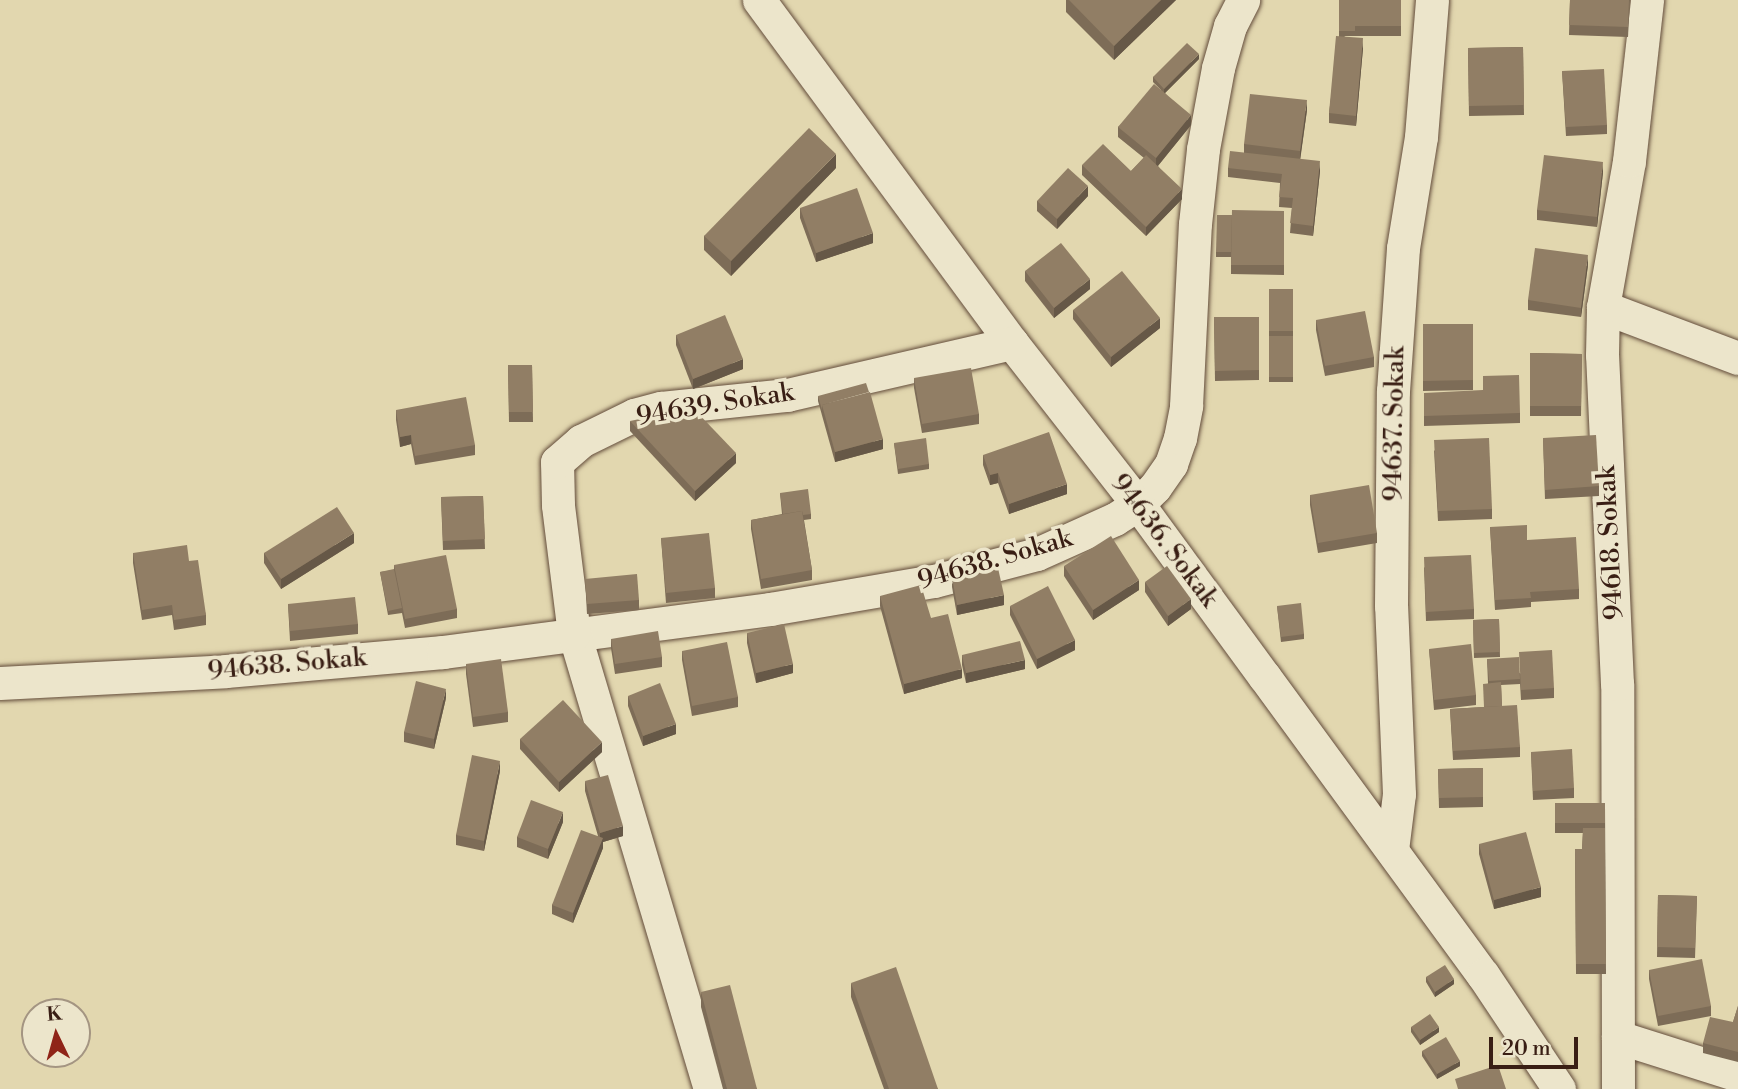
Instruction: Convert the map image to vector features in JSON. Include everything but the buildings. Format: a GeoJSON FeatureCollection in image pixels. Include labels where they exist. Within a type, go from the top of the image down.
{"type":"FeatureCollection","features":[{"type":"Feature","properties":{"kind":"street","name":"94636. Sokak"},"geometry":{"type":"LineString","coordinates":[[758,0],[1012,343],[1138,505],[1392,850],[1483,975],[1559,1089]]}},
{"type":"Feature","properties":{"kind":"street","name":"94638. Sokak"},"geometry":{"type":"LineString","coordinates":[[0,683],[226,671],[443,652],[770,609],[934,580],[1037,554],[1084,535],[1138,505],[1171,464],[1180,438],[1186,406],[1195,224],[1203,149],[1217,68],[1230,26],[1243,0]]}},
{"type":"Feature","properties":{"kind":"street","name":"94637. Sokak"},"geometry":{"type":"LineString","coordinates":[[1392,850],[1399,794],[1391,606],[1394,379],[1403,248],[1421,137],[1432,0]]}},
{"type":"Feature","properties":{"kind":"street","name":"94618. Sokak"},"geometry":{"type":"LineString","coordinates":[[1618,1089],[1617,684],[1602,355],[1604,307],[1629,161],[1647,0]]}},
{"type":"Feature","properties":{"kind":"street"},"geometry":{"type":"LineString","coordinates":[[1604,307],[1738,358]]}},
{"type":"Feature","properties":{"kind":"street","name":"94639. Sokak"},"geometry":{"type":"LineString","coordinates":[[574,634],[555,475],[558,462],[565,452],[581,440],[634,415],[661,408],[788,395],[1012,343]]}},
{"type":"Feature","properties":{"kind":"street"},"geometry":{"type":"LineString","coordinates":[[574,634],[710,1089]]}},
{"type":"Feature","properties":{"kind":"street"},"geometry":{"type":"LineString","coordinates":[[1618,1037],[1738,1075]]}}]}
